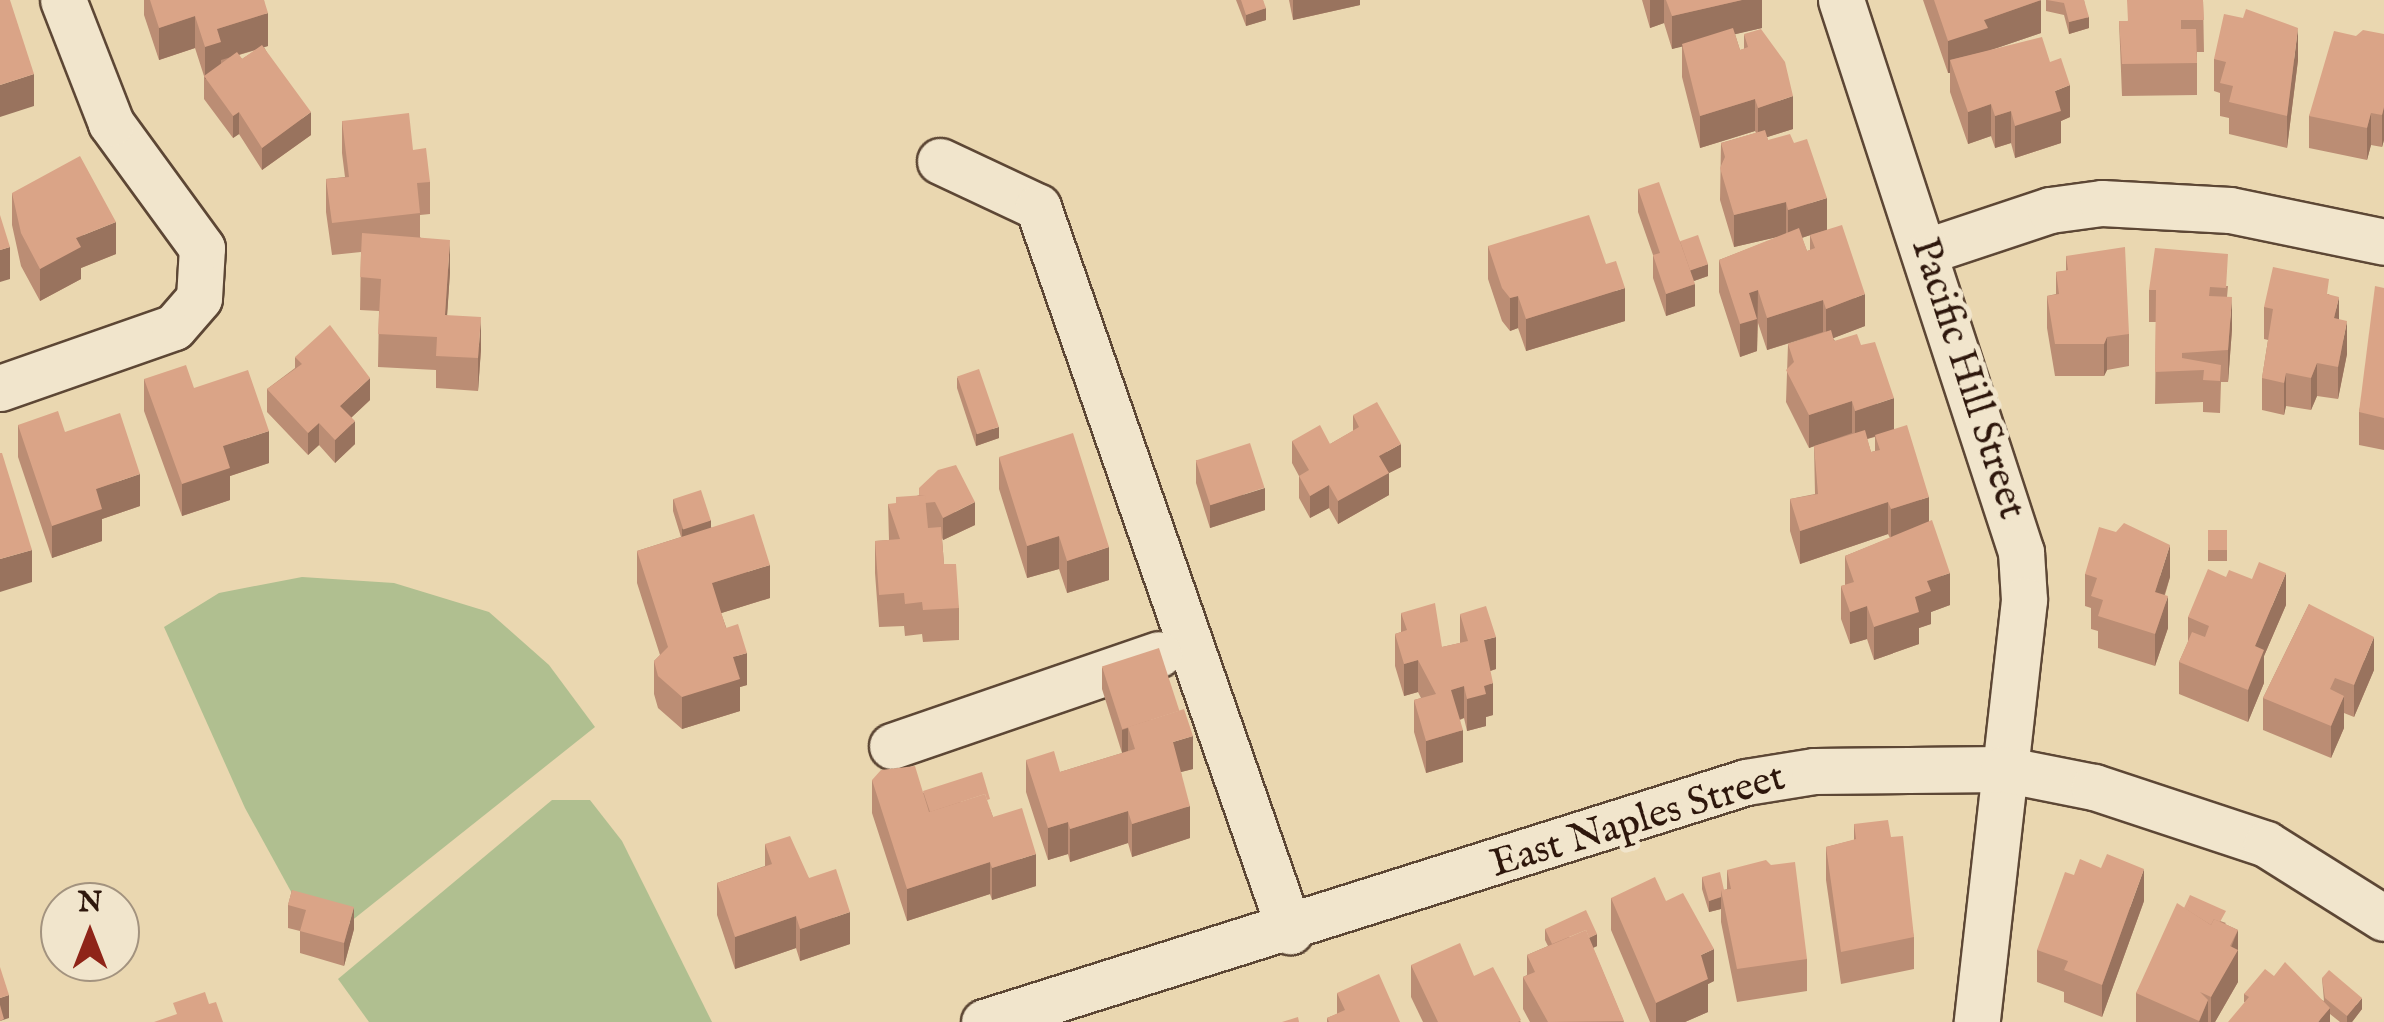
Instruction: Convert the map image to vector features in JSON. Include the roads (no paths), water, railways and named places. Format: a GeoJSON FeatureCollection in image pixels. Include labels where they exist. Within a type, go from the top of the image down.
{"type":"FeatureCollection","features":[{"type":"Feature","properties":{"kind":"street"},"geometry":{"type":"LineString","coordinates":[[0,388],[174,327],[199,298],[202,248],[112,123],[63,0]]}},
{"type":"Feature","properties":{"kind":"street","name":"Pacific Hill Street"},"geometry":{"type":"LineString","coordinates":[[1842,0],[1927,251],[2021,552],[2024,600],[1977,1022]]}},
{"type":"Feature","properties":{"kind":"street"},"geometry":{"type":"LineString","coordinates":[[940,162],[1038,207],[1290,931]]}},
{"type":"Feature","properties":{"kind":"street"},"geometry":{"type":"LineString","coordinates":[[1927,251],[2050,210],[2102,203],[2230,210],[2384,242]]}},
{"type":"Feature","properties":{"kind":"street"},"geometry":{"type":"LineString","coordinates":[[892,746],[1190,644]]}},
{"type":"Feature","properties":{"kind":"street","name":"East Naples Street"},"geometry":{"type":"LineString","coordinates":[[984,1022],[1290,931],[1746,782],[1814,770],[2003,769],[2094,786],[2266,844],[2384,918]]}}]}
